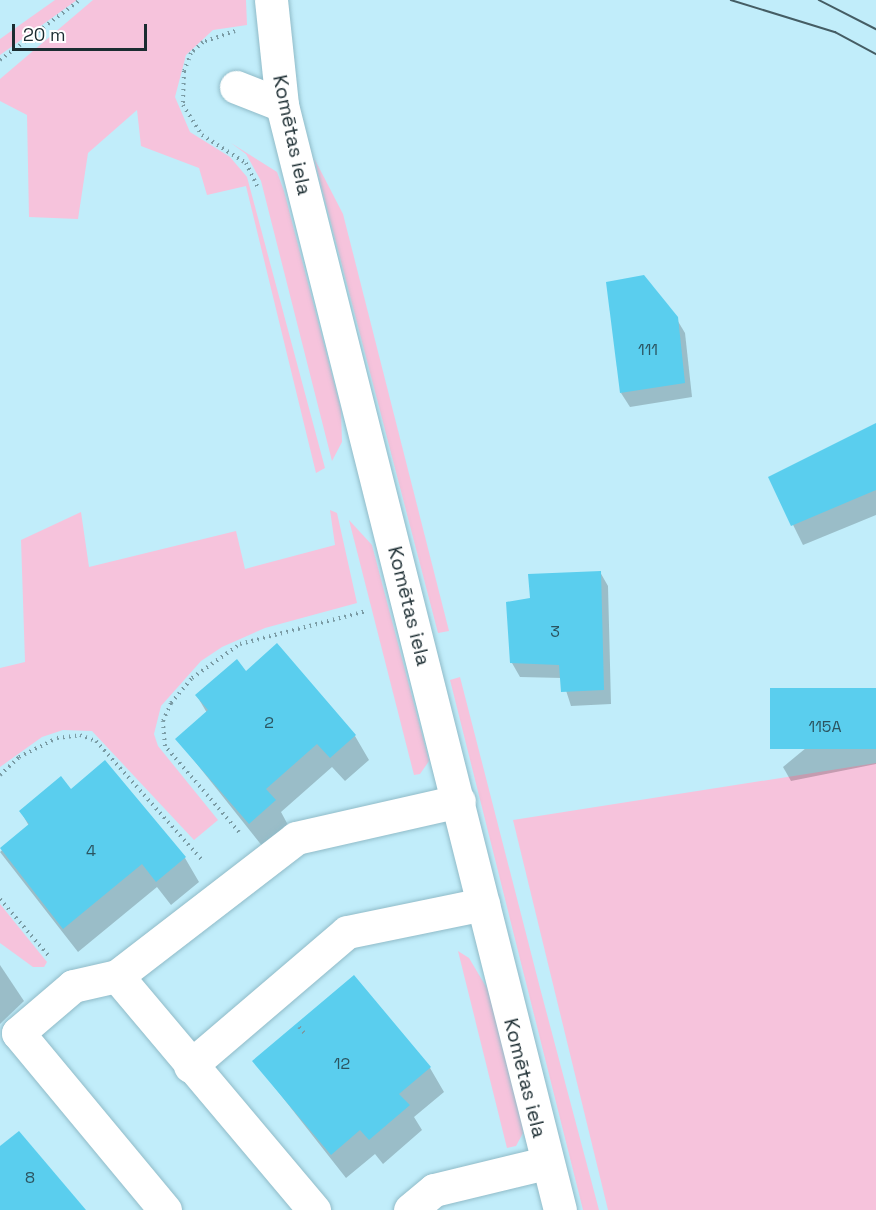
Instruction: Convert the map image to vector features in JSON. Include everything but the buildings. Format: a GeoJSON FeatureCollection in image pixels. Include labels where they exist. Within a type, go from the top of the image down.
{"type":"FeatureCollection","features":[{"type":"Feature","properties":{"kind":"street","name":"Komētas iela"},"geometry":{"type":"LineString","coordinates":[[271,0],[282,105],[459,801],[546,1163],[560,1210]]}},
{"type":"Feature","properties":{"kind":"street"},"geometry":{"type":"LineString","coordinates":[[236,87],[282,105]]}},
{"type":"Feature","properties":{"kind":"street"},"geometry":{"type":"LineString","coordinates":[[158,1208],[18,1033],[73,986],[117,976],[296,838],[459,801]]}},
{"type":"Feature","properties":{"kind":"street"},"geometry":{"type":"LineString","coordinates":[[190,1066],[347,932],[483,904]]}},
{"type":"Feature","properties":{"kind":"street"},"geometry":{"type":"LineString","coordinates":[[117,976],[190,1066],[314,1210]]}},
{"type":"Feature","properties":{"kind":"street"},"geometry":{"type":"LineString","coordinates":[[411,1210],[434,1191],[546,1163]]}},
{"type":"Feature","properties":{"kind":"path"},"geometry":{"type":"LineString","coordinates":[[0,60],[80,0]]}},
{"type":"Feature","properties":{"kind":"path"},"geometry":{"type":"LineString","coordinates":[[245,31],[203,42],[191,53],[181,90],[191,123],[246,163],[260,195]]}},
{"type":"Feature","properties":{"kind":"path"},"geometry":{"type":"LineString","coordinates":[[364,600],[369,622]]}},
{"type":"Feature","properties":{"kind":"path"},"geometry":{"type":"LineString","coordinates":[[244,837],[165,746],[162,721],[171,703],[209,663],[240,644],[367,611]]}},
{"type":"Feature","properties":{"kind":"path"},"geometry":{"type":"LineString","coordinates":[[0,775],[19,757],[57,738],[80,735],[96,741],[210,869]]}},
{"type":"Feature","properties":{"kind":"path"},"geometry":{"type":"LineString","coordinates":[[0,899],[57,965]]}},
{"type":"Feature","properties":{"kind":"shaded area"},"geometry":{"type":"Polygon","coordinates":[[[55,0],[77,0],[0,55],[0,39],[55,0]]]}},
{"type":"Feature","properties":{"kind":"shaded area"},"geometry":{"type":"Polygon","coordinates":[[[93,0],[246,0],[247,25],[213,30],[186,55],[175,97],[190,132],[230,157],[247,177],[325,468],[316,473],[246,186],[207,195],[199,168],[141,146],[137,110],[88,153],[78,219],[29,217],[27,115],[0,101],[0,79],[93,0]]]}},
{"type":"Feature","properties":{"kind":"shaded area"},"geometry":{"type":"Polygon","coordinates":[[[231,143],[277,172],[284,191],[341,410],[342,442],[332,461],[261,181],[246,154],[231,143]]]}},
{"type":"Feature","properties":{"kind":"shaded area"},"geometry":{"type":"Polygon","coordinates":[[[314,158],[343,214],[449,631],[438,633],[314,158]]]}},
{"type":"Feature","properties":{"kind":"shaded area"},"geometry":{"type":"Polygon","coordinates":[[[330,510],[337,513],[357,603],[265,628],[222,647],[201,661],[161,706],[154,734],[158,746],[218,820],[194,840],[92,731],[63,730],[42,737],[0,767],[0,668],[25,662],[21,540],[81,512],[89,567],[236,531],[245,569],[335,545],[330,510]]]}},
{"type":"Feature","properties":{"kind":"shaded area"},"geometry":{"type":"Polygon","coordinates":[[[349,520],[372,545],[429,761],[420,774],[414,775],[349,520]]]}},
{"type":"Feature","properties":{"kind":"shaded area"},"geometry":{"type":"Polygon","coordinates":[[[460,677],[599,1210],[583,1210],[450,680],[460,677]]]}},
{"type":"Feature","properties":{"kind":"shaded area"},"geometry":{"type":"Polygon","coordinates":[[[876,763],[876,1210],[608,1210],[513,820],[876,763]]]}},
{"type":"Feature","properties":{"kind":"shaded area"},"geometry":{"type":"Polygon","coordinates":[[[0,904],[47,962],[44,967],[33,967],[0,943],[0,904]]]}},
{"type":"Feature","properties":{"kind":"shaded area"},"geometry":{"type":"Polygon","coordinates":[[[458,951],[469,958],[488,990],[521,1115],[523,1133],[516,1146],[507,1148],[458,951]]]}},
{"type":"Feature","properties":{"kind":"tram line"},"geometry":{"type":"LineString","coordinates":[[731,0],[835,32],[876,54]]}},
{"type":"Feature","properties":{"kind":"tram line"},"geometry":{"type":"LineString","coordinates":[[819,0],[876,29]]}}]}
